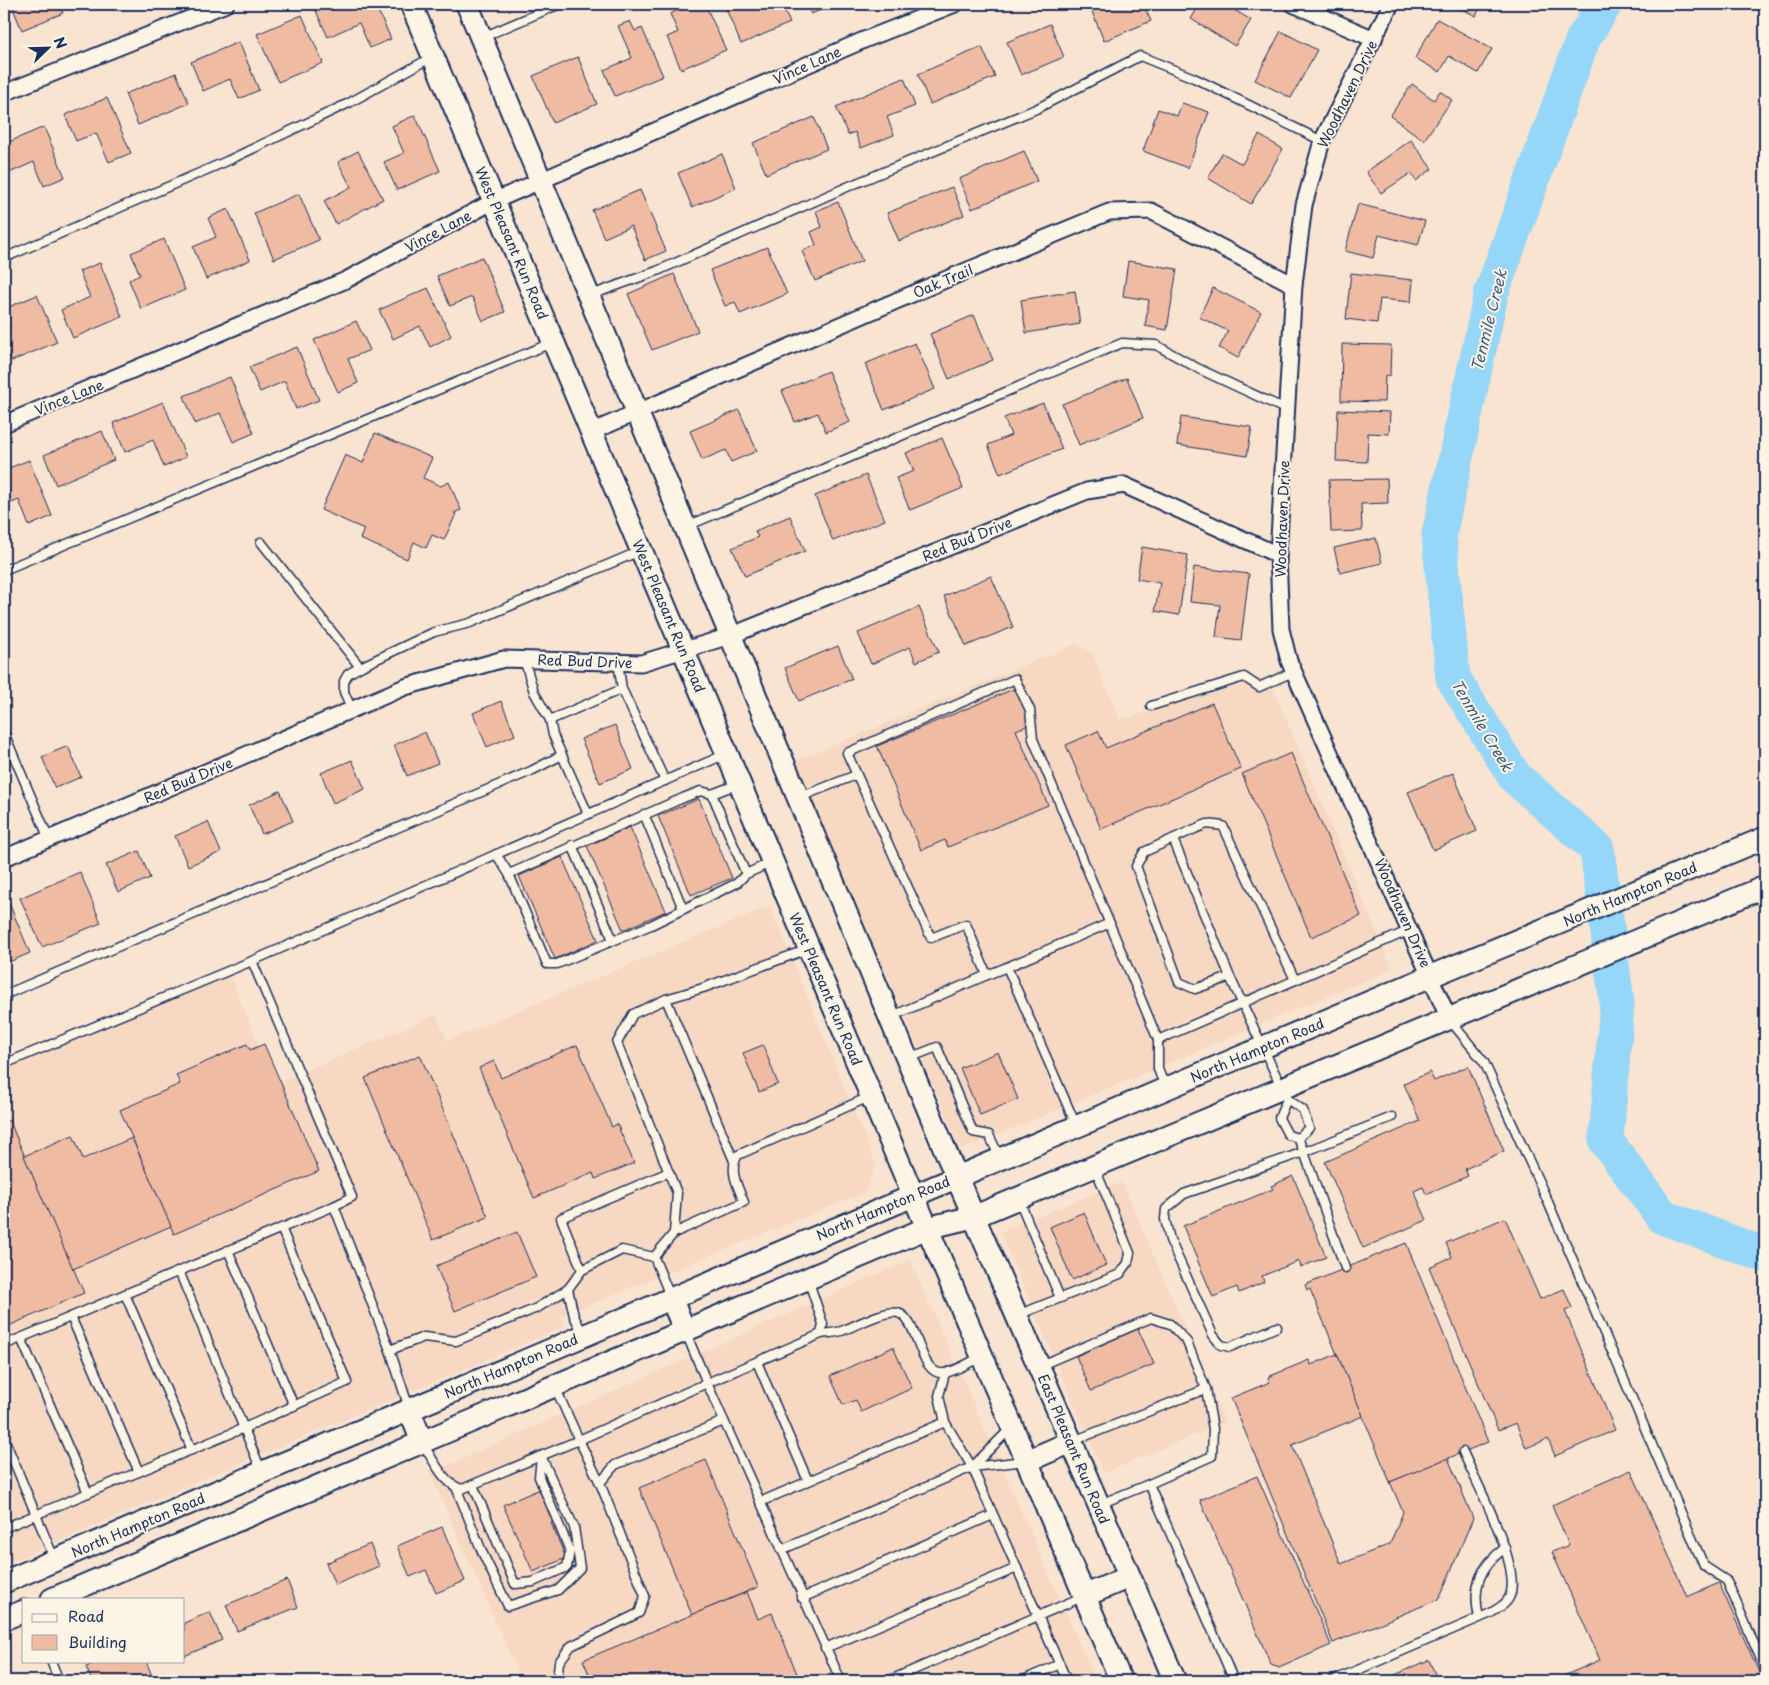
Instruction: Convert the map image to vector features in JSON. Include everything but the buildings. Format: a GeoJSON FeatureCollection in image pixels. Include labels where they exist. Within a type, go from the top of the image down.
{"type":"FeatureCollection","features":[{"type":"Feature","properties":{"kind":"main road","name":"West Pleasant Run Road"},"geometry":{"type":"LineString","coordinates":[[411,4],[927,1228]]}},
{"type":"Feature","properties":{"kind":"main road"},"geometry":{"type":"LineString","coordinates":[[467,4],[973,1217]]}},
{"type":"Feature","properties":{"kind":"main road","name":"North Hampton Road"},"geometry":{"type":"LineString","coordinates":[[4,1582],[1431,976],[1765,838]]}},
{"type":"Feature","properties":{"kind":"main road"},"geometry":{"type":"LineString","coordinates":[[54,1598],[927,1228],[973,1217],[1094,1166],[1285,1094],[1449,1019],[1765,887]]}},
{"type":"Feature","properties":{"kind":"main road","name":"East Pleasant Run Road"},"geometry":{"type":"LineString","coordinates":[[973,1217],[1175,1681]]}},
{"type":"Feature","properties":{"kind":"main road"},"geometry":{"type":"LineString","coordinates":[[927,1228],[1121,1681]]}},
{"type":"Feature","properties":{"kind":"main road"},"geometry":{"type":"LineString","coordinates":[[671,1298],[685,1331]]}},
{"type":"Feature","properties":{"kind":"main road"},"geometry":{"type":"LineString","coordinates":[[409,1409],[422,1442]]}},
{"type":"Feature","properties":{"kind":"main road"},"geometry":{"type":"LineString","coordinates":[[1027,1461],[1071,1442]]}},
{"type":"Feature","properties":{"kind":"main road"},"geometry":{"type":"LineString","coordinates":[[1084,1596],[1129,1576]]}},
{"type":"Feature","properties":{"kind":"main road"},"geometry":{"type":"LineString","coordinates":[[4,1619],[22,1611]]}},
{"type":"Feature","properties":{"kind":"street"},"geometry":{"type":"LineString","coordinates":[[4,93],[226,4]]}},
{"type":"Feature","properties":{"kind":"street","name":"Vince Lane"},"geometry":{"type":"LineString","coordinates":[[4,424],[346,280],[494,201],[864,40],[955,4]]}},
{"type":"Feature","properties":{"kind":"street"},"geometry":{"type":"LineString","coordinates":[[1293,4],[1374,39]]}},
{"type":"Feature","properties":{"kind":"street","name":"Woodhaven Drive"},"geometry":{"type":"LineString","coordinates":[[1391,4],[1322,141],[1304,205],[1294,285],[1278,555],[1281,629],[1289,661],[1449,1019]]}},
{"type":"Feature","properties":{"kind":"street","name":"Oak Trail"},"geometry":{"type":"LineString","coordinates":[[592,432],[954,276],[1109,212],[1151,212],[1294,285]]}},
{"type":"Feature","properties":{"kind":"street","name":"Red Bud Drive"},"geometry":{"type":"LineString","coordinates":[[4,858],[405,687],[504,659],[641,663],[730,636],[1078,494],[1096,489],[1124,486],[1278,555]]}},
{"type":"Feature","properties":{"kind":"lane"},"geometry":{"type":"LineString","coordinates":[[481,38],[560,4]]}},
{"type":"Feature","properties":{"kind":"lane"},"geometry":{"type":"LineString","coordinates":[[4,258],[227,161],[350,103],[434,56]]}},
{"type":"Feature","properties":{"kind":"lane"},"geometry":{"type":"LineString","coordinates":[[589,296],[657,271],[838,191],[1036,109],[1140,56],[1194,78],[1322,141]]}},
{"type":"Feature","properties":{"kind":"lane"},"geometry":{"type":"LineString","coordinates":[[4,570],[554,342]]}},
{"type":"Feature","properties":{"kind":"lane"},"geometry":{"type":"LineString","coordinates":[[685,527],[1122,343],[1156,345],[1199,369],[1287,410]]}},
{"type":"Feature","properties":{"kind":"lane"},"geometry":{"type":"LineString","coordinates":[[261,542],[360,667]]}},
{"type":"Feature","properties":{"kind":"lane"},"geometry":{"type":"LineString","coordinates":[[352,710],[344,692],[344,682],[348,674],[360,667],[434,632],[470,623],[641,550]]}},
{"type":"Feature","properties":{"kind":"lane"},"geometry":{"type":"LineString","coordinates":[[524,659],[534,692],[550,720],[562,755],[588,814]]}},
{"type":"Feature","properties":{"kind":"lane"},"geometry":{"type":"LineString","coordinates":[[618,662],[622,689],[665,781]]}},
{"type":"Feature","properties":{"kind":"lane"},"geometry":{"type":"LineString","coordinates":[[1151,706],[1244,677],[1259,687],[1294,672]]}},
{"type":"Feature","properties":{"kind":"lane"},"geometry":{"type":"LineString","coordinates":[[987,975],[966,924],[930,938],[847,753],[1015,679],[1030,710],[1032,739],[1158,1040],[1158,1069],[1166,1089]]}},
{"type":"Feature","properties":{"kind":"lane"},"geometry":{"type":"LineString","coordinates":[[550,720],[622,689]]}},
{"type":"Feature","properties":{"kind":"lane"},"geometry":{"type":"LineString","coordinates":[[4,733],[49,839]]}},
{"type":"Feature","properties":{"kind":"lane"},"geometry":{"type":"LineString","coordinates":[[4,1064],[252,961],[727,754]]}},
{"type":"Feature","properties":{"kind":"lane"},"geometry":{"type":"LineString","coordinates":[[4,995],[531,771],[562,755]]}},
{"type":"Feature","properties":{"kind":"lane"},"geometry":{"type":"LineString","coordinates":[[798,798],[856,775]]}},
{"type":"Feature","properties":{"kind":"lane"},"geometry":{"type":"LineString","coordinates":[[509,874],[572,845],[701,791],[712,794],[740,784]]}},
{"type":"Feature","properties":{"kind":"lane"},"geometry":{"type":"LineString","coordinates":[[712,794],[746,874]]}},
{"type":"Feature","properties":{"kind":"lane"},"geometry":{"type":"LineString","coordinates":[[644,814],[684,909]]}},
{"type":"Feature","properties":{"kind":"lane"},"geometry":{"type":"LineString","coordinates":[[1230,977],[1195,989],[1179,982],[1136,866],[1144,852],[1206,824],[1223,826],[1295,980]]}},
{"type":"Feature","properties":{"kind":"lane"},"geometry":{"type":"LineString","coordinates":[[1173,839],[1230,977],[1285,1094],[1303,1110],[1308,1128],[1298,1138]]}},
{"type":"Feature","properties":{"kind":"lane"},"geometry":{"type":"LineString","coordinates":[[572,845],[613,940]]}},
{"type":"Feature","properties":{"kind":"lane"},"geometry":{"type":"LineString","coordinates":[[496,854],[509,874],[547,964],[557,964],[684,909],[737,883],[746,874],[773,862]]}},
{"type":"Feature","properties":{"kind":"lane"},"geometry":{"type":"LineString","coordinates":[[889,1017],[1110,923]]}},
{"type":"Feature","properties":{"kind":"lane"},"geometry":{"type":"LineString","coordinates":[[1158,1040],[1410,930]]}},
{"type":"Feature","properties":{"kind":"lane"},"geometry":{"type":"LineString","coordinates":[[674,1233],[678,1193],[616,1043],[633,1014],[666,999],[809,949]]}},
{"type":"Feature","properties":{"kind":"lane"},"geometry":{"type":"LineString","coordinates":[[4,1345],[352,1197],[252,961]]}},
{"type":"Feature","properties":{"kind":"lane"},"geometry":{"type":"LineString","coordinates":[[1007,967],[1077,1126]]}},
{"type":"Feature","properties":{"kind":"lane"},"geometry":{"type":"LineString","coordinates":[[666,999],[734,1161]]}},
{"type":"Feature","properties":{"kind":"lane"},"geometry":{"type":"LineString","coordinates":[[1449,1019],[1484,1062],[1548,1202],[1704,1566],[1727,1581],[1765,1669]]}},
{"type":"Feature","properties":{"kind":"lane"},"geometry":{"type":"LineString","coordinates":[[907,1058],[937,1047],[973,1132],[989,1135],[1000,1159]]}},
{"type":"Feature","properties":{"kind":"lane"},"geometry":{"type":"LineString","coordinates":[[1285,1094],[1278,1118],[1288,1135],[1298,1138]]}},
{"type":"Feature","properties":{"kind":"lane"},"geometry":{"type":"LineString","coordinates":[[654,1256],[674,1233],[744,1202],[733,1171],[734,1161],[738,1155],[871,1096]]}},
{"type":"Feature","properties":{"kind":"lane"},"geometry":{"type":"LineString","coordinates":[[1277,1328],[1230,1347],[1221,1344],[1213,1335],[1170,1240],[1164,1219],[1166,1209],[1184,1194],[1304,1152],[1392,1117]]}},
{"type":"Feature","properties":{"kind":"lane"},"geometry":{"type":"LineString","coordinates":[[1298,1138],[1345,1268]]}},
{"type":"Feature","properties":{"kind":"lane"},"geometry":{"type":"LineString","coordinates":[[1016,1316],[1120,1274],[1128,1263],[1130,1253],[1094,1166]]}},
{"type":"Feature","properties":{"kind":"lane"},"geometry":{"type":"LineString","coordinates":[[582,1270],[561,1218],[669,1172]]}},
{"type":"Feature","properties":{"kind":"lane"},"geometry":{"type":"LineString","coordinates":[[1018,1198],[1060,1298]]}},
{"type":"Feature","properties":{"kind":"lane"},"geometry":{"type":"LineString","coordinates":[[334,1206],[390,1350],[409,1409]]}},
{"type":"Feature","properties":{"kind":"lane"},"geometry":{"type":"LineString","coordinates":[[4,1528],[244,1428],[347,1382],[281,1228]]}},
{"type":"Feature","properties":{"kind":"lane"},"geometry":{"type":"LineString","coordinates":[[228,1250],[294,1406]]}},
{"type":"Feature","properties":{"kind":"lane"},"geometry":{"type":"LineString","coordinates":[[390,1350],[424,1337],[456,1341],[537,1308],[568,1289],[582,1270],[622,1250],[654,1256]]}},
{"type":"Feature","properties":{"kind":"lane"},"geometry":{"type":"LineString","coordinates":[[654,1256],[671,1298]]}},
{"type":"Feature","properties":{"kind":"lane"},"geometry":{"type":"LineString","coordinates":[[179,1271],[262,1472]]}},
{"type":"Feature","properties":{"kind":"lane"},"geometry":{"type":"LineString","coordinates":[[808,1279],[823,1324],[821,1334]]}},
{"type":"Feature","properties":{"kind":"lane"},"geometry":{"type":"LineString","coordinates":[[568,1289],[574,1316],[584,1335]]}},
{"type":"Feature","properties":{"kind":"lane"},"geometry":{"type":"LineString","coordinates":[[125,1294],[192,1450]]}},
{"type":"Feature","properties":{"kind":"lane"},"geometry":{"type":"LineString","coordinates":[[422,1442],[444,1477],[456,1487],[462,1489],[821,1334],[842,1331],[875,1317],[896,1312],[904,1315],[910,1323],[927,1363],[935,1371],[945,1373],[982,1357]]}},
{"type":"Feature","properties":{"kind":"lane"},"geometry":{"type":"LineString","coordinates":[[71,1317],[139,1472]]}},
{"type":"Feature","properties":{"kind":"lane"},"geometry":{"type":"LineString","coordinates":[[1038,1366],[1151,1318],[1170,1324],[1187,1342],[1206,1389],[1213,1429],[1212,1456],[1098,1505]]}},
{"type":"Feature","properties":{"kind":"lane"},"geometry":{"type":"LineString","coordinates":[[685,1331],[802,1598],[841,1681]]}},
{"type":"Feature","properties":{"kind":"lane"},"geometry":{"type":"LineString","coordinates":[[21,1338],[88,1493]]}},
{"type":"Feature","properties":{"kind":"lane"},"geometry":{"type":"LineString","coordinates":[[756,1362],[808,1481]]}},
{"type":"Feature","properties":{"kind":"lane"},"geometry":{"type":"LineString","coordinates":[[945,1373],[939,1396],[945,1422],[972,1467],[1068,1681]]}},
{"type":"Feature","properties":{"kind":"lane"},"geometry":{"type":"LineString","coordinates":[[554,1386],[600,1483],[645,1596],[639,1613],[570,1646],[559,1662],[558,1681]]}},
{"type":"Feature","properties":{"kind":"lane"},"geometry":{"type":"LineString","coordinates":[[1071,1442],[1206,1389]]}},
{"type":"Feature","properties":{"kind":"lane"},"geometry":{"type":"LineString","coordinates":[[600,1483],[615,1465],[724,1421]]}},
{"type":"Feature","properties":{"kind":"lane"},"geometry":{"type":"LineString","coordinates":[[760,1502],[945,1422]]}},
{"type":"Feature","properties":{"kind":"lane"},"geometry":{"type":"LineString","coordinates":[[972,1467],[1012,1426]]}},
{"type":"Feature","properties":{"kind":"lane"},"geometry":{"type":"LineString","coordinates":[[4,1438],[55,1560]]}},
{"type":"Feature","properties":{"kind":"lane"},"geometry":{"type":"LineString","coordinates":[[1332,1681],[1479,1618],[1506,1604],[1511,1593],[1513,1576],[1505,1548],[1464,1452]]}},
{"type":"Feature","properties":{"kind":"lane"},"geometry":{"type":"LineString","coordinates":[[473,1485],[515,1584],[533,1582],[567,1567],[570,1551],[539,1477],[541,1456]]}},
{"type":"Feature","properties":{"kind":"lane"},"geometry":{"type":"LineString","coordinates":[[456,1487],[483,1554],[508,1606],[558,1590],[580,1568],[574,1527],[541,1456]]}},
{"type":"Feature","properties":{"kind":"lane"},"geometry":{"type":"LineString","coordinates":[[781,1550],[972,1467],[1027,1461]]}},
{"type":"Feature","properties":{"kind":"lane"},"geometry":{"type":"LineString","coordinates":[[1149,1484],[1234,1681]]}},
{"type":"Feature","properties":{"kind":"lane"},"geometry":{"type":"LineString","coordinates":[[802,1598],[993,1514]]}},
{"type":"Feature","properties":{"kind":"lane"},"geometry":{"type":"LineString","coordinates":[[1479,1618],[1474,1600],[1479,1576],[1494,1556],[1505,1548]]}},
{"type":"Feature","properties":{"kind":"lane"},"geometry":{"type":"LineString","coordinates":[[825,1648],[1017,1568]]}},
{"type":"Feature","properties":{"kind":"lane"},"geometry":{"type":"LineString","coordinates":[[888,1681],[1084,1596]]}},
{"type":"Feature","properties":{"kind":"lane"},"geometry":{"type":"LineString","coordinates":[[51,1662],[60,1681]]}},
{"type":"Feature","properties":{"kind":"lane"},"geometry":{"type":"LineString","coordinates":[[1021,1681],[1060,1664]]}},
{"type":"Feature","properties":{"kind":"shaded area"},"geometry":{"type":"Polygon","coordinates":[[[1076,644],[1092,653],[1120,720],[1268,677],[1392,969],[961,1150],[796,761],[1076,644]]]}},
{"type":"Feature","properties":{"kind":"shaded area"},"geometry":{"type":"Polygon","coordinates":[[[770,906],[876,1165],[864,1193],[561,1316],[564,1327],[4,1565],[4,1059],[226,966],[275,1084],[436,1015],[447,1041],[770,906]]]}},
{"type":"Feature","properties":{"kind":"shaded area"},"geometry":{"type":"Polygon","coordinates":[[[1122,1182],[1225,1422],[1104,1473],[1000,1232],[1122,1182]]]}},
{"type":"Feature","properties":{"kind":"shaded area"},"geometry":{"type":"Polygon","coordinates":[[[910,1260],[1096,1681],[522,1681],[430,1473],[910,1260]]]}},
{"type":"Feature","properties":{"kind":"waterway","name":"Tenmile Creek"},"geometry":{"type":"LineString","coordinates":[[1605,4],[1583,39],[1491,294],[1439,535],[1453,678],[1515,777],[1597,849],[1617,1003],[1606,1141],[1663,1217],[1765,1255]]}}]}
